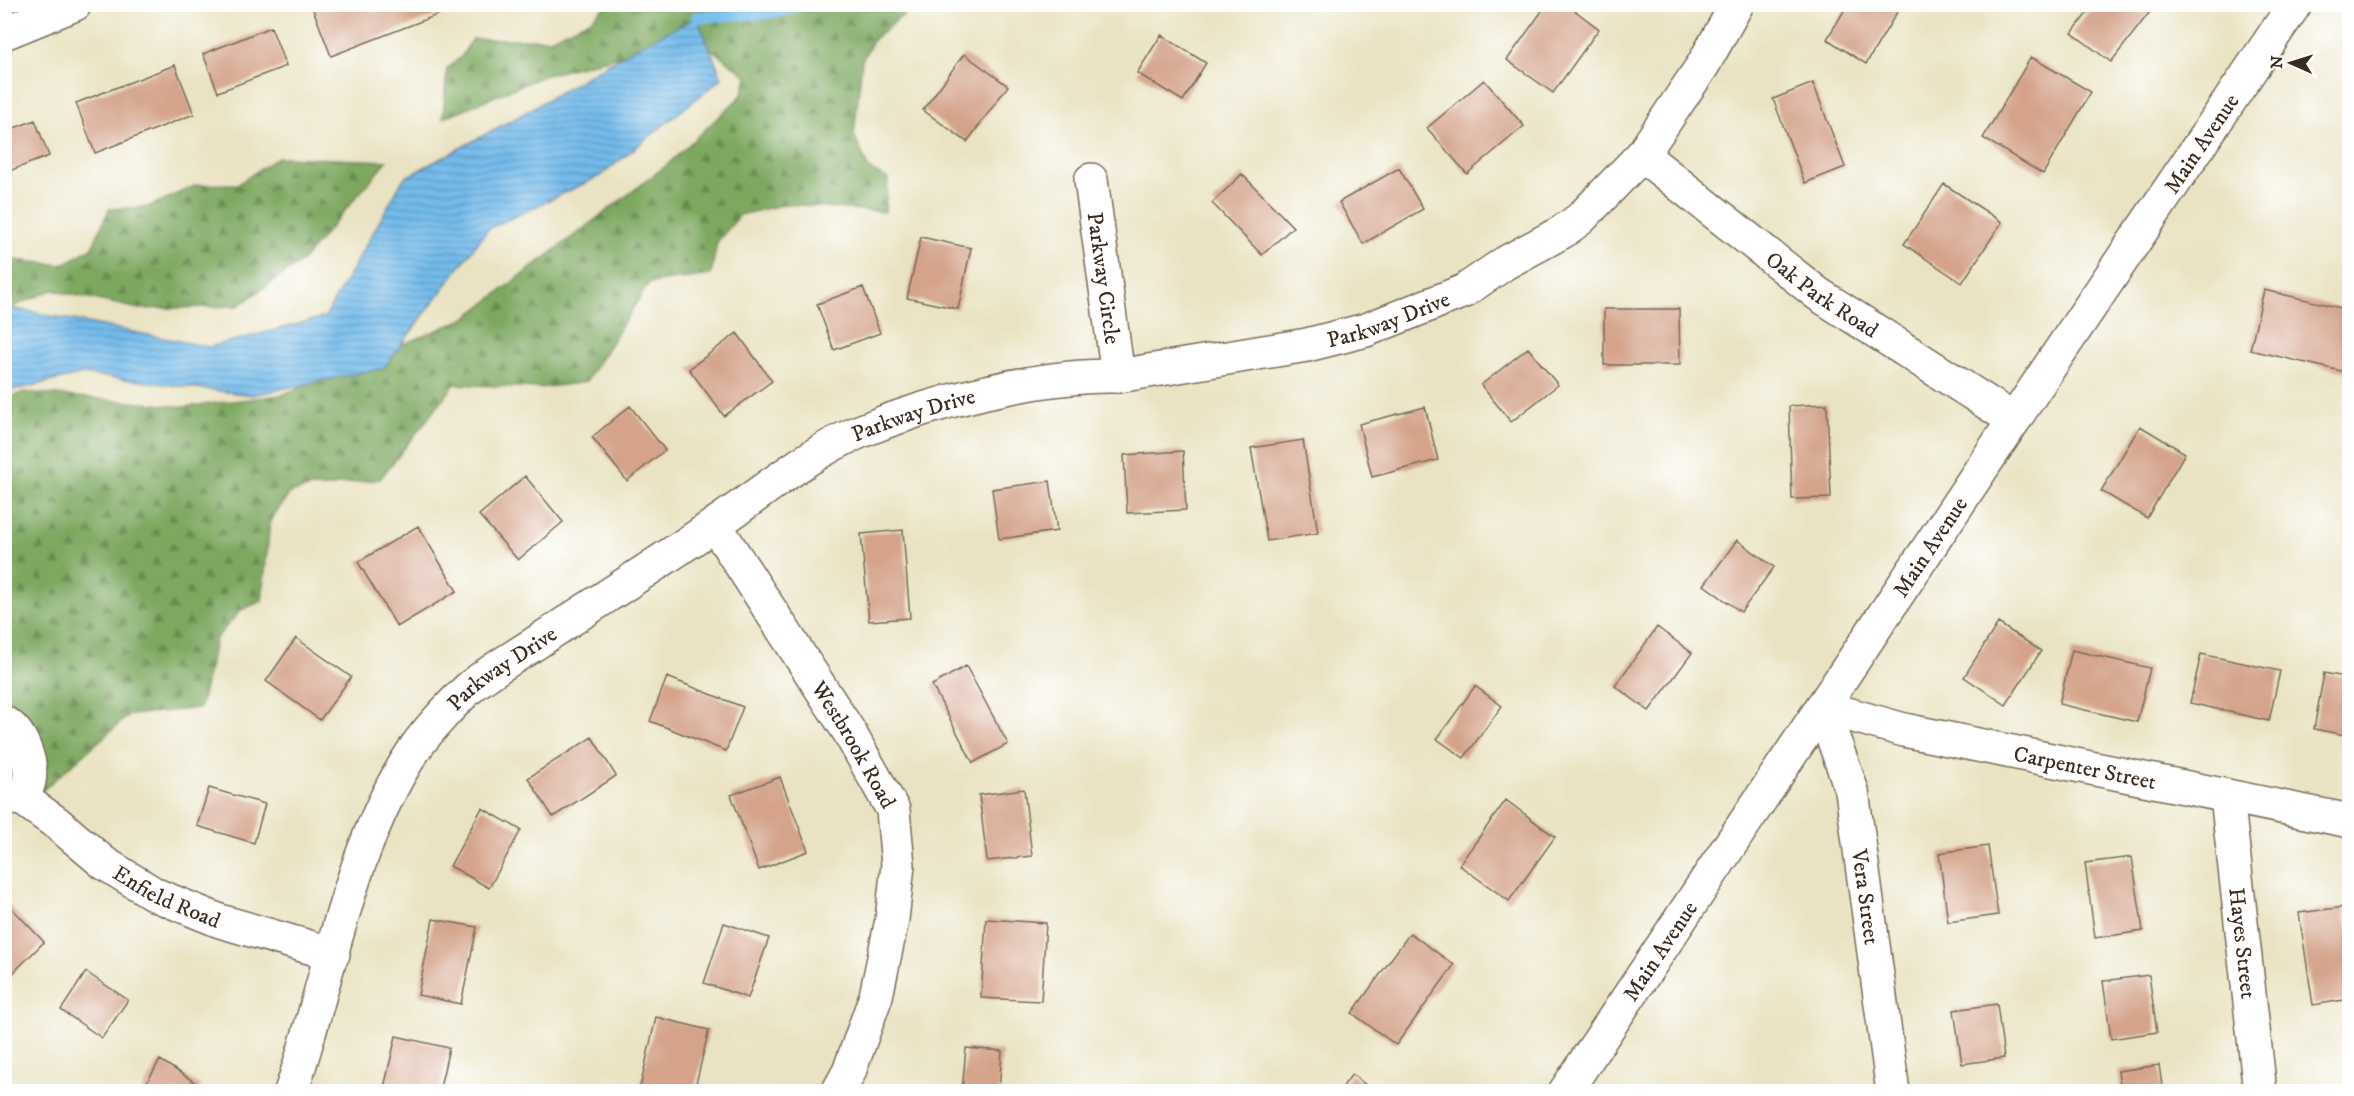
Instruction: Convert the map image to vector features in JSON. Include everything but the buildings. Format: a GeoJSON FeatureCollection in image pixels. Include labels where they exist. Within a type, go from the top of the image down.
{"type":"FeatureCollection","features":[{"type":"Feature","properties":{"kind":"street"},"geometry":{"type":"LineString","coordinates":[[4,33],[75,4]]}},
{"type":"Feature","properties":{"kind":"street","name":"Parkway Drive"},"geometry":{"type":"LineString","coordinates":[[291,1092],[358,868],[378,813],[417,746],[468,689],[715,525],[799,465],[857,433],[928,407],[987,392],[1090,375],[1118,376],[1337,340],[1393,321],[1464,291],[1505,263],[1562,232],[1580,219],[1642,155],[1703,65],[1737,4]]}},
{"type":"Feature","properties":{"kind":"street","name":"Main Avenue"},"geometry":{"type":"LineString","coordinates":[[1564,1092],[2295,4]]}},
{"type":"Feature","properties":{"kind":"street","name":"Oak Park Road"},"geometry":{"type":"LineString","coordinates":[[1642,155],[1818,294],[2014,420]]}},
{"type":"Feature","properties":{"kind":"street","name":"Parkway Circle"},"geometry":{"type":"LineString","coordinates":[[1091,180],[1118,376]]}},
{"type":"Feature","properties":{"kind":"street","name":"Westbrook Road"},"geometry":{"type":"LineString","coordinates":[[715,525],[848,730],[893,810],[898,865],[892,920],[876,996],[849,1072],[838,1092]]}},
{"type":"Feature","properties":{"kind":"street","name":"Carpenter Street"},"geometry":{"type":"LineString","coordinates":[[1822,707],[1904,730],[2349,821]]}},
{"type":"Feature","properties":{"kind":"street","name":"Vera Street"},"geometry":{"type":"LineString","coordinates":[[1822,707],[1852,791],[1893,1092]]}},
{"type":"Feature","properties":{"kind":"street","name":"Enfield Road"},"geometry":{"type":"LineString","coordinates":[[4,723],[8,724],[18,737],[28,759],[30,780],[14,798],[58,824],[113,869],[156,896],[220,921],[333,954]]}},
{"type":"Feature","properties":{"kind":"street","name":"Hayes Street"},"geometry":{"type":"LineString","coordinates":[[2227,796],[2260,1092]]}},
{"type":"Feature","properties":{"kind":"green space"},"geometry":{"type":"Polygon","coordinates":[[[606,5],[915,5],[874,39],[862,60],[854,135],[869,169],[888,179],[885,212],[786,204],[740,215],[717,242],[711,275],[649,283],[586,382],[540,388],[455,384],[380,479],[334,485],[334,487],[311,487],[290,493],[270,521],[262,601],[241,610],[216,638],[200,708],[129,715],[36,796],[5,764],[5,399],[24,392],[185,407],[282,395],[464,319],[667,165],[742,95],[747,76],[708,47],[658,46],[543,76],[443,118],[447,69],[462,56],[472,39],[550,39],[592,19],[606,5]]]}},
{"type":"Feature","properties":{"kind":"green space"},"geometry":{"type":"Polygon","coordinates":[[[278,157],[387,161],[302,261],[238,306],[139,309],[52,290],[5,310],[5,259],[62,265],[92,248],[109,209],[148,207],[197,185],[238,184],[278,157]]]}},
{"type":"Feature","properties":{"kind":"water"},"geometry":{"type":"Polygon","coordinates":[[[697,17],[722,78],[600,176],[488,229],[384,368],[252,395],[83,374],[5,392],[5,313],[12,308],[209,347],[325,317],[404,178],[516,118],[637,47],[697,17]]]}},
{"type":"Feature","properties":{"kind":"waterway"},"geometry":{"type":"LineString","coordinates":[[697,17],[776,12],[804,4]]}}]}
